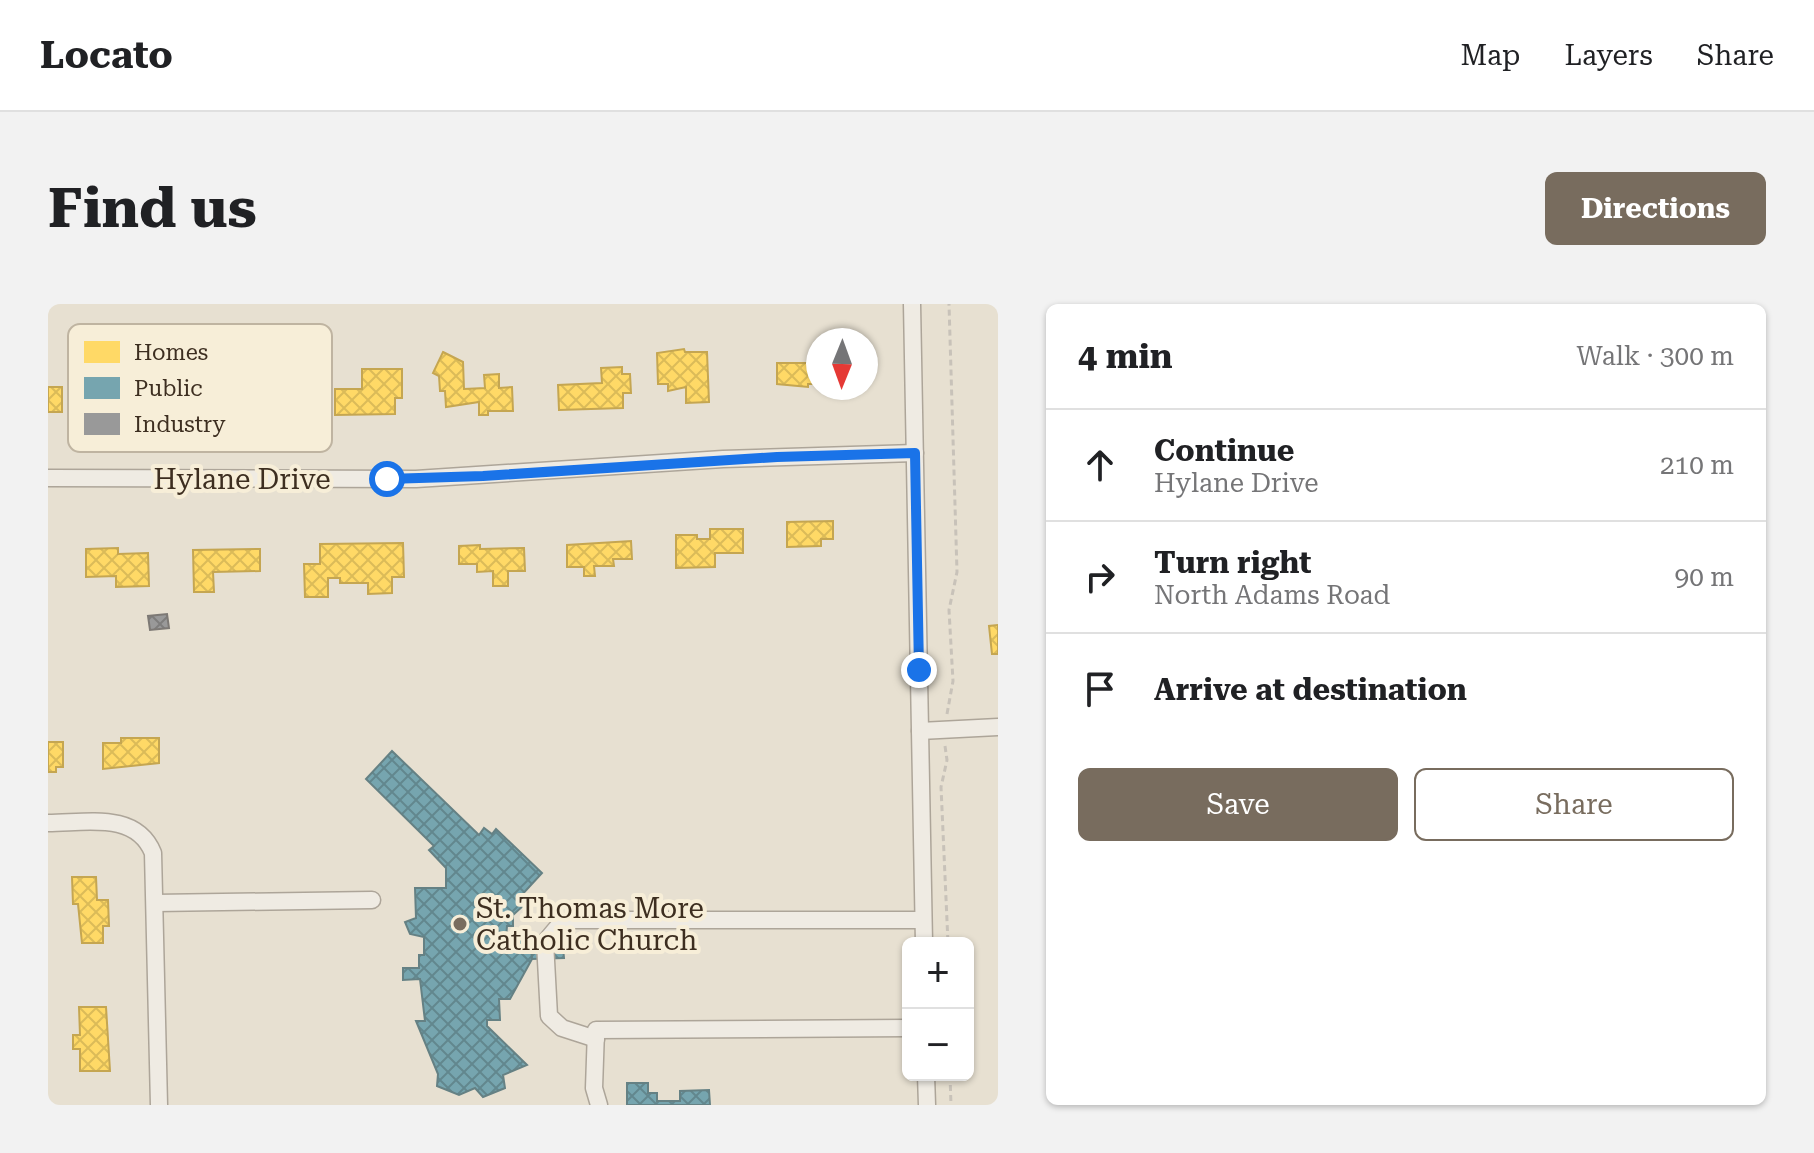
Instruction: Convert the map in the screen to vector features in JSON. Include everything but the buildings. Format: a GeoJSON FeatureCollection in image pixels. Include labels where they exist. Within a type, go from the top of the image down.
{"type":"FeatureCollection","features":[{"type":"Feature","properties":{"kind":"street"},"geometry":{"type":"LineString","coordinates":[[912,304],[924,937]]}},
{"type":"Feature","properties":{"kind":"street","name":"Hylane Drive"},"geometry":{"type":"LineString","coordinates":[[48,478],[416,479],[737,459],[915,453]]}},
{"type":"Feature","properties":{"kind":"street"},"geometry":{"type":"LineString","coordinates":[[920,731],[998,727]]}},
{"type":"Feature","properties":{"kind":"street"},"geometry":{"type":"LineString","coordinates":[[48,823],[122,824],[143,835],[153,853],[159,1105]]}},
{"type":"Feature","properties":{"kind":"street"},"geometry":{"type":"LineString","coordinates":[[155,903],[372,900]]}},
{"type":"Feature","properties":{"kind":"street"},"geometry":{"type":"LineString","coordinates":[[596,1039],[562,1028],[549,1016],[545,942],[561,923],[572,920],[923,920]]}},
{"type":"Feature","properties":{"kind":"street"},"geometry":{"type":"LineString","coordinates":[[599,1105],[594,1088],[596,1030],[902,1028]]}},
{"type":"Feature","properties":{"kind":"street"},"geometry":{"type":"LineString","coordinates":[[926,1081],[927,1105]]}},
{"type":"Feature","properties":{"kind":"path"},"geometry":{"type":"LineString","coordinates":[[947,716],[953,674],[949,610],[957,572],[949,304]]}},
{"type":"Feature","properties":{"kind":"path"},"geometry":{"type":"LineString","coordinates":[[945,745],[947,760],[941,787],[948,937]]}},
{"type":"Feature","properties":{"kind":"path"},"geometry":{"type":"LineString","coordinates":[[950,1081],[951,1105]]}},
{"type":"Feature","properties":{"kind":"place","name":"St. Thomas More Catholic Church"},"geometry":{"type":"Point","coordinates":[460,924]}},
{"type":"Feature","properties":{"kind":"route"},"geometry":{"type":"LineString","coordinates":[[387,479],[483,476],[723,459],[915,453],[919,670]]}}]}
